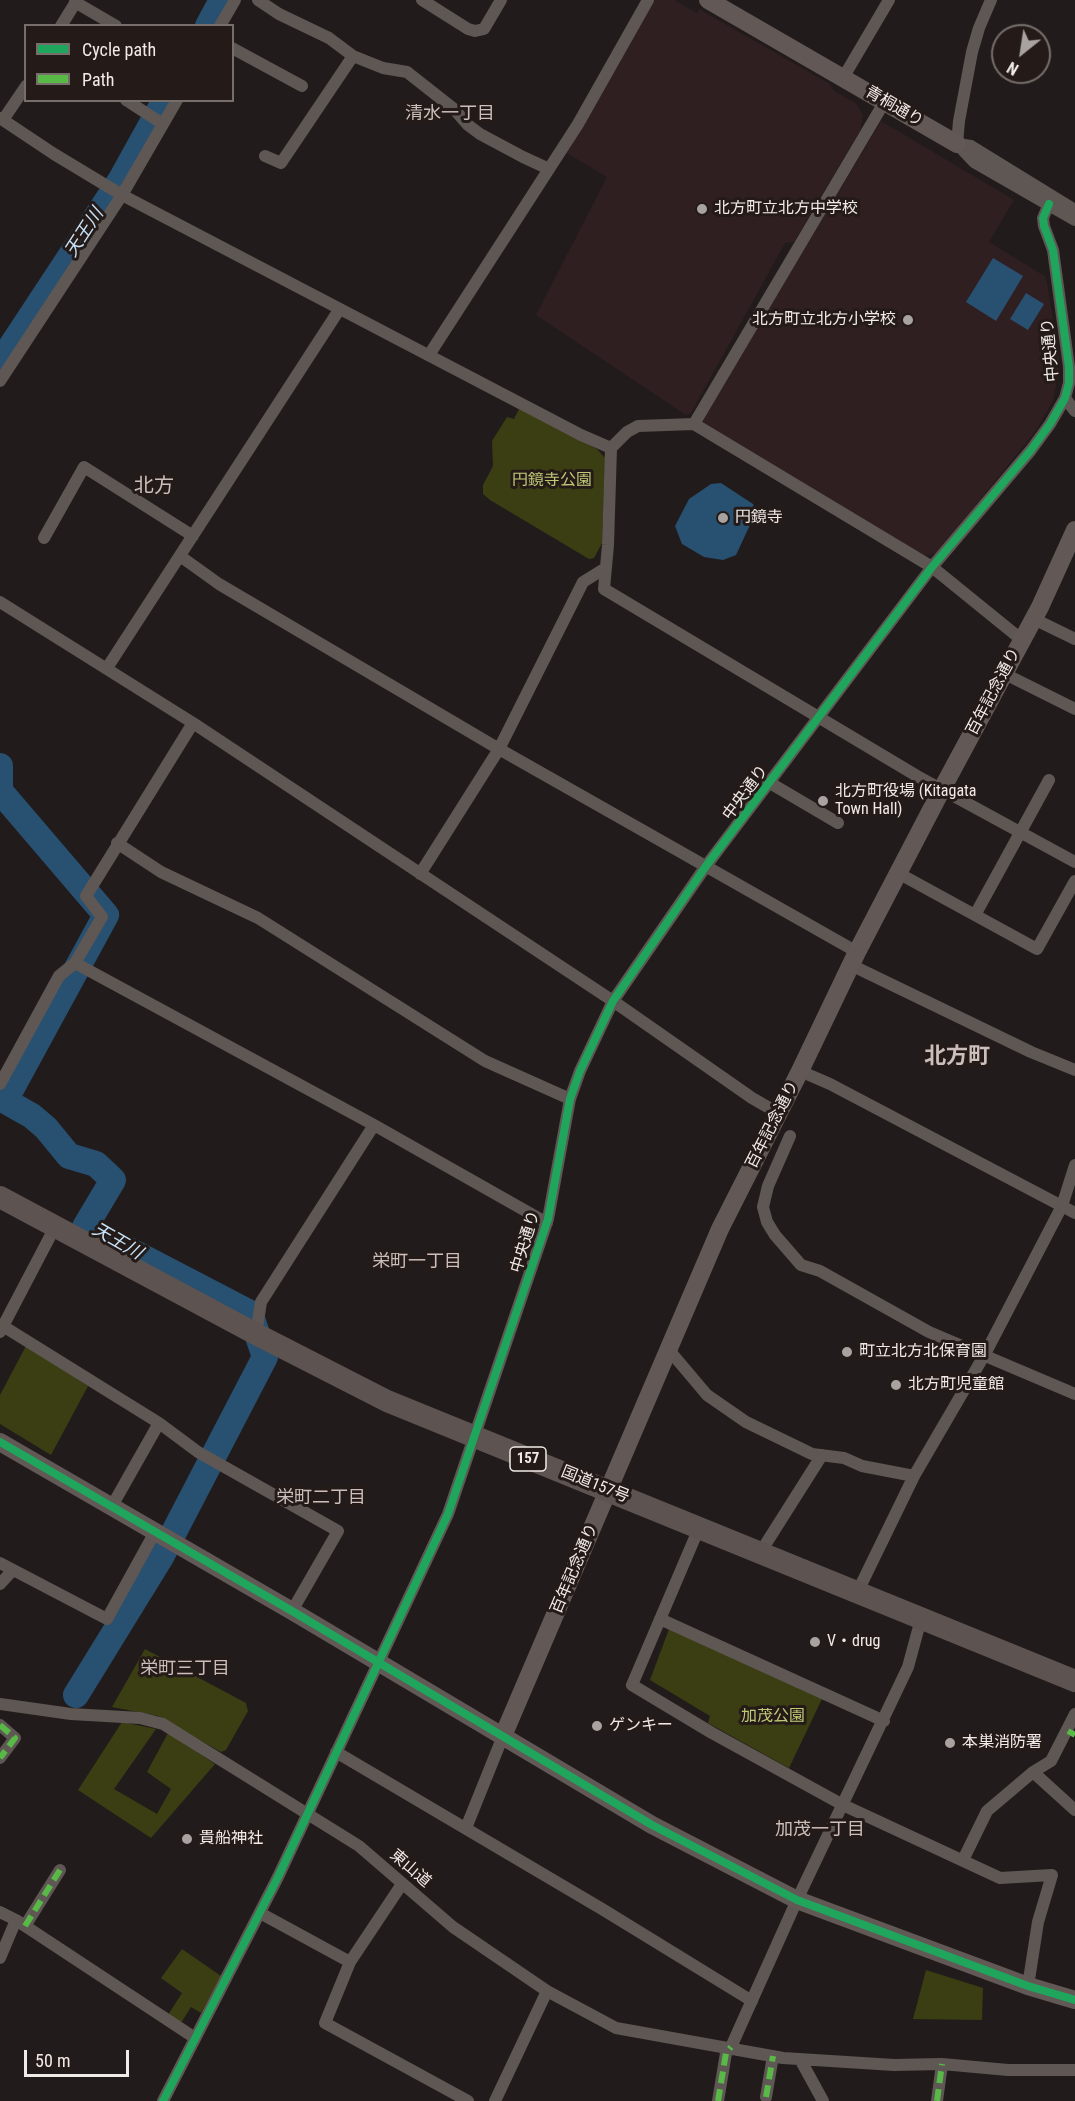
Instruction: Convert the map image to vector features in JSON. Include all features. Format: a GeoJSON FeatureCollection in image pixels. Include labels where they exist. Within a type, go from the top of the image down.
{"type":"FeatureCollection","features":[{"type":"Feature","properties":{"kind":"highway","name":"国道157号"},"geometry":{"type":"LineString","coordinates":[[0,1197],[256,1334],[387,1401],[1075,1681]]}},
{"type":"Feature","properties":{"kind":"street"},"geometry":{"type":"LineString","coordinates":[[221,24],[235,0]]}},
{"type":"Feature","properties":{"kind":"street"},"geometry":{"type":"LineString","coordinates":[[258,0],[279,14],[329,38],[353,56],[383,68],[407,72],[454,109],[480,135],[549,168]]}},
{"type":"Feature","properties":{"kind":"street"},"geometry":{"type":"LineString","coordinates":[[422,0],[468,29],[475,31],[484,29],[501,0]]}},
{"type":"Feature","properties":{"kind":"street"},"geometry":{"type":"LineString","coordinates":[[429,355],[578,124],[648,0]]}},
{"type":"Feature","properties":{"kind":"street","name":"青桐通り"},"geometry":{"type":"LineString","coordinates":[[708,0],[957,144],[974,162],[1075,220]]}},
{"type":"Feature","properties":{"kind":"street"},"geometry":{"type":"LineString","coordinates":[[843,78],[889,0]]}},
{"type":"Feature","properties":{"kind":"street"},"geometry":{"type":"LineString","coordinates":[[991,0],[972,52],[959,120],[957,144],[971,146],[1075,210]]}},
{"type":"Feature","properties":{"kind":"street"},"geometry":{"type":"LineString","coordinates":[[62,24],[76,1],[113,24]]}},
{"type":"Feature","properties":{"kind":"street"},"geometry":{"type":"LineString","coordinates":[[234,49],[302,86]]}},
{"type":"Feature","properties":{"kind":"street"},"geometry":{"type":"LineString","coordinates":[[265,156],[281,163],[353,56]]}},
{"type":"Feature","properties":{"kind":"street"},"geometry":{"type":"LineString","coordinates":[[24,89],[1,119],[54,154],[122,195],[339,310],[581,435],[611,448]]}},
{"type":"Feature","properties":{"kind":"street"},"geometry":{"type":"LineString","coordinates":[[693,424],[885,101]]}},
{"type":"Feature","properties":{"kind":"street"},"geometry":{"type":"LineString","coordinates":[[129,102],[163,124]]}},
{"type":"Feature","properties":{"kind":"street"},"geometry":{"type":"LineString","coordinates":[[0,381],[122,195],[176,102]]}},
{"type":"Feature","properties":{"kind":"street","name":"中央通り"},"geometry":{"type":"LineString","coordinates":[[163,2101],[260,1913],[448,1514],[547,1223],[570,1099],[580,1071],[614,1000],[706,866],[932,567],[1031,450],[1065,398],[1070,367],[1053,250],[1044,226],[1043,218],[1049,204]]}},
{"type":"Feature","properties":{"kind":"street"},"geometry":{"type":"LineString","coordinates":[[107,668],[339,310]]}},
{"type":"Feature","properties":{"kind":"street"},"geometry":{"type":"LineString","coordinates":[[1065,398],[1075,411]]}},
{"type":"Feature","properties":{"kind":"street"},"geometry":{"type":"LineString","coordinates":[[1022,640],[932,567],[693,424],[638,426],[627,432],[611,448],[608,546],[604,568],[604,589],[917,776],[1075,862]]}},
{"type":"Feature","properties":{"kind":"street"},"geometry":{"type":"LineString","coordinates":[[44,538],[84,467],[193,536]]}},
{"type":"Feature","properties":{"kind":"street","name":"百年記念通り"},"geometry":{"type":"LineString","coordinates":[[503,1736],[720,1229],[801,1071],[854,958],[1034,619],[1075,530]]}},
{"type":"Feature","properties":{"kind":"street"},"geometry":{"type":"LineString","coordinates":[[180,556],[219,584],[499,749],[706,866],[854,958],[1031,1052],[1075,1070]]}},
{"type":"Feature","properties":{"kind":"street"},"geometry":{"type":"LineString","coordinates":[[420,874],[499,749],[583,582],[604,568]]}},
{"type":"Feature","properties":{"kind":"street"},"geometry":{"type":"LineString","coordinates":[[0,602],[193,723],[614,1000],[752,1098],[778,1113]]}},
{"type":"Feature","properties":{"kind":"street"},"geometry":{"type":"LineString","coordinates":[[1034,619],[1075,639]]}},
{"type":"Feature","properties":{"kind":"street"},"geometry":{"type":"LineString","coordinates":[[1003,674],[1075,709]]}},
{"type":"Feature","properties":{"kind":"street"},"geometry":{"type":"LineString","coordinates":[[0,1084],[58,976],[75,963],[102,917],[86,896],[193,723]]}},
{"type":"Feature","properties":{"kind":"street"},"geometry":{"type":"LineString","coordinates":[[975,915],[1049,780]]}},
{"type":"Feature","properties":{"kind":"street"},"geometry":{"type":"LineString","coordinates":[[770,783],[838,823]]}},
{"type":"Feature","properties":{"kind":"street"},"geometry":{"type":"LineString","coordinates":[[117,843],[161,872],[258,918],[485,1061],[570,1099]]}},
{"type":"Feature","properties":{"kind":"street"},"geometry":{"type":"LineString","coordinates":[[898,873],[1037,949],[1075,881]]}},
{"type":"Feature","properties":{"kind":"street"},"geometry":{"type":"LineString","coordinates":[[75,963],[374,1125],[547,1223]]}},
{"type":"Feature","properties":{"kind":"street"},"geometry":{"type":"LineString","coordinates":[[801,1071],[1075,1212]]}},
{"type":"Feature","properties":{"kind":"street"},"geometry":{"type":"LineString","coordinates":[[256,1334],[261,1302],[374,1125]]}},
{"type":"Feature","properties":{"kind":"street"},"geometry":{"type":"LineString","coordinates":[[790,1136],[768,1186],[763,1207],[767,1222],[801,1265],[820,1271],[929,1332],[1075,1394]]}},
{"type":"Feature","properties":{"kind":"street"},"geometry":{"type":"LineString","coordinates":[[857,1593],[914,1476],[985,1354],[1062,1206],[1075,1165]]}},
{"type":"Feature","properties":{"kind":"street"},"geometry":{"type":"LineString","coordinates":[[56,1227],[2,1329],[159,1423],[198,1452],[338,1531],[292,1611]]}},
{"type":"Feature","properties":{"kind":"street"},"geometry":{"type":"LineString","coordinates":[[669,1350],[707,1395],[746,1422],[812,1454],[844,1458],[862,1466],[914,1476]]}},
{"type":"Feature","properties":{"kind":"street"},"geometry":{"type":"LineString","coordinates":[[112,1506],[159,1423]]}},
{"type":"Feature","properties":{"kind":"street"},"geometry":{"type":"LineString","coordinates":[[0,1442],[292,1611],[652,1825],[797,1900],[1029,1986],[1075,2000]]}},
{"type":"Feature","properties":{"kind":"street"},"geometry":{"type":"LineString","coordinates":[[760,1553],[822,1455]]}},
{"type":"Feature","properties":{"kind":"street"},"geometry":{"type":"LineString","coordinates":[[699,1528],[632,1685],[712,1733],[843,1805],[1000,1878],[1052,1875],[1038,1922],[1029,1986]]}},
{"type":"Feature","properties":{"kind":"street"},"geometry":{"type":"LineString","coordinates":[[0,1563],[107,1619],[155,1532]]}},
{"type":"Feature","properties":{"kind":"street"},"geometry":{"type":"LineString","coordinates":[[0,1584],[12,1571]]}},
{"type":"Feature","properties":{"kind":"street"},"geometry":{"type":"LineString","coordinates":[[660,1619],[884,1721]]}},
{"type":"Feature","properties":{"kind":"street"},"geometry":{"type":"LineString","coordinates":[[718,2101],[726,2053],[731,2047],[797,1900],[884,1721],[908,1667],[921,1619]]}},
{"type":"Feature","properties":{"kind":"street","name":"東山道"},"geometry":{"type":"LineString","coordinates":[[0,1704],[71,1714],[140,1718],[163,1724],[359,1845],[453,1928],[547,1991],[616,2028],[800,2059],[894,2065],[942,2064],[1008,2070],[1075,2070]]}},
{"type":"Feature","properties":{"kind":"street"},"geometry":{"type":"LineString","coordinates":[[963,1860],[987,1811],[1033,1773],[1052,1761],[1072,1733],[1075,1714]]}},
{"type":"Feature","properties":{"kind":"street"},"geometry":{"type":"LineString","coordinates":[[0,1725],[15,1738],[0,1758]]}},
{"type":"Feature","properties":{"kind":"street"},"geometry":{"type":"LineString","coordinates":[[466,1828],[503,1736]]}},
{"type":"Feature","properties":{"kind":"street"},"geometry":{"type":"LineString","coordinates":[[336,1752],[602,1909],[752,2001]]}},
{"type":"Feature","properties":{"kind":"street"},"geometry":{"type":"LineString","coordinates":[[1033,1773],[1075,1810]]}},
{"type":"Feature","properties":{"kind":"street"},"geometry":{"type":"LineString","coordinates":[[0,1958],[20,1923],[60,1870]]}},
{"type":"Feature","properties":{"kind":"street"},"geometry":{"type":"LineString","coordinates":[[402,1884],[350,1962],[325,2023],[468,2101]]}},
{"type":"Feature","properties":{"kind":"street"},"geometry":{"type":"LineString","coordinates":[[0,1912],[195,2038]]}},
{"type":"Feature","properties":{"kind":"street"},"geometry":{"type":"LineString","coordinates":[[260,1913],[350,1962]]}},
{"type":"Feature","properties":{"kind":"street"},"geometry":{"type":"LineString","coordinates":[[495,2101],[547,1991]]}},
{"type":"Feature","properties":{"kind":"street"},"geometry":{"type":"LineString","coordinates":[[766,2097],[773,2056]]}},
{"type":"Feature","properties":{"kind":"street"},"geometry":{"type":"LineString","coordinates":[[800,2059],[823,2101]]}},
{"type":"Feature","properties":{"kind":"street"},"geometry":{"type":"LineString","coordinates":[[937,2101],[942,2064]]}},
{"type":"Feature","properties":{"kind":"shaded area","name":"北方町立北方中学校"},"geometry":{"type":"Polygon","coordinates":[[[655,0],[674,0],[697,13],[699,9],[830,84],[834,91],[856,103],[863,115],[861,129],[794,242],[785,243],[691,413],[686,415],[536,315],[607,177],[565,152],[655,0]]]}},
{"type":"Feature","properties":{"kind":"shaded area","name":"北方町立北方小学校"},"geometry":{"type":"Polygon","coordinates":[[[881,121],[1014,200],[989,242],[1046,277],[1060,364],[1053,401],[1035,432],[937,553],[925,556],[704,425],[703,419],[881,121]]]}},
{"type":"Feature","properties":{"kind":"green space","name":"円鏡寺公園"},"geometry":{"type":"Polygon","coordinates":[[[519,409],[597,449],[605,458],[602,543],[594,558],[589,559],[483,494],[483,485],[493,466],[492,441],[507,417],[514,419],[519,409]]]}},
{"type":"Feature","properties":{"kind":"green space"},"geometry":{"type":"Polygon","coordinates":[[[26,1346],[88,1386],[51,1455],[0,1424],[0,1395],[26,1346]]]}},
{"type":"Feature","properties":{"kind":"green space","name":"加茂公園"},"geometry":{"type":"Polygon","coordinates":[[[669,1629],[822,1699],[789,1768],[708,1723],[710,1716],[650,1680],[669,1629]]]}},
{"type":"Feature","properties":{"kind":"green space"},"geometry":{"type":"Polygon","coordinates":[[[145,1649],[246,1703],[248,1711],[226,1750],[221,1752],[158,1716],[112,1707],[145,1649]]]}},
{"type":"Feature","properties":{"kind":"green space"},"geometry":{"type":"Polygon","coordinates":[[[122,1722],[156,1729],[114,1789],[157,1814],[171,1789],[147,1772],[168,1733],[215,1764],[151,1838],[78,1790],[122,1722]]]}},
{"type":"Feature","properties":{"kind":"green space"},"geometry":{"type":"Polygon","coordinates":[[[182,1949],[221,1976],[201,2013],[191,2007],[181,2023],[168,2015],[182,1993],[161,1978],[182,1949]]]}},
{"type":"Feature","properties":{"kind":"green space"},"geometry":{"type":"Polygon","coordinates":[[[926,1970],[983,1988],[982,2020],[913,2019],[926,1970]]]}},
{"type":"Feature","properties":{"kind":"water"},"geometry":{"type":"Polygon","coordinates":[[[993,258],[1023,276],[996,321],[966,302],[993,258]]]}},
{"type":"Feature","properties":{"kind":"water"},"geometry":{"type":"Polygon","coordinates":[[[1026,293],[1044,304],[1028,330],[1010,319],[1026,293]]]}},
{"type":"Feature","properties":{"kind":"water"},"geometry":{"type":"Polygon","coordinates":[[[721,483],[753,504],[756,512],[736,555],[723,560],[704,557],[682,544],[675,526],[689,499],[711,484],[721,483]]]}},
{"type":"Feature","properties":{"kind":"waterway","name":"天王川"},"geometry":{"type":"LineString","coordinates":[[209,24],[222,0]]}},
{"type":"Feature","properties":{"kind":"waterway","name":"天王川"},"geometry":{"type":"LineString","coordinates":[[0,363],[120,181],[164,102]]}},
{"type":"Feature","properties":{"kind":"waterway","name":"天王川"},"geometry":{"type":"LineString","coordinates":[[0,766],[0,791],[106,915],[8,1095],[9,1103],[32,1116],[46,1128],[69,1156],[96,1164],[113,1180],[85,1227],[250,1313],[265,1357],[161,1557],[76,1695]]}},
{"type":"Feature","properties":{"kind":"marked path"},"geometry":{"type":"LineString","coordinates":[[0,1725],[15,1738],[0,1758]]}},
{"type":"Feature","properties":{"kind":"marked path"},"geometry":{"type":"LineString","coordinates":[[1068,1731],[1075,1735]]}},
{"type":"Feature","properties":{"kind":"marked path"},"geometry":{"type":"LineString","coordinates":[[25,1926],[60,1870]]}},
{"type":"Feature","properties":{"kind":"marked path"},"geometry":{"type":"LineString","coordinates":[[718,2101],[726,2053],[731,2047]]}},
{"type":"Feature","properties":{"kind":"marked path"},"geometry":{"type":"LineString","coordinates":[[766,2097],[773,2056]]}},
{"type":"Feature","properties":{"kind":"marked path"},"geometry":{"type":"LineString","coordinates":[[937,2101],[942,2064]]}},
{"type":"Feature","properties":{"kind":"cycle path"},"geometry":{"type":"LineString","coordinates":[[163,2101],[278,1877],[448,1514],[548,1219],[570,1099],[580,1071],[613,1001],[706,866],[932,567],[1031,450],[1065,398],[1069,383],[1069,367],[1053,250],[1043,218],[1049,204]]}},
{"type":"Feature","properties":{"kind":"cycle path"},"geometry":{"type":"LineString","coordinates":[[0,1442],[292,1611],[652,1825],[797,1900],[1028,1986],[1075,2000]]}},
{"type":"Feature","properties":{"kind":"place","name":"北方町立北方中学校"},"geometry":{"type":"Point","coordinates":[702,209]}},
{"type":"Feature","properties":{"kind":"place","name":"北方町立北方小学校"},"geometry":{"type":"Point","coordinates":[908,320]}},
{"type":"Feature","properties":{"kind":"place","name":"円鏡寺"},"geometry":{"type":"Point","coordinates":[723,518]}},
{"type":"Feature","properties":{"kind":"place","name":"北方町役場 (Kitagata Town Hall)"},"geometry":{"type":"Point","coordinates":[823,801]}},
{"type":"Feature","properties":{"kind":"place","name":"町立北方北保育園"},"geometry":{"type":"Point","coordinates":[847,1352]}},
{"type":"Feature","properties":{"kind":"place","name":"北方町児童館"},"geometry":{"type":"Point","coordinates":[896,1385]}},
{"type":"Feature","properties":{"kind":"place","name":"V・drug"},"geometry":{"type":"Point","coordinates":[815,1642]}},
{"type":"Feature","properties":{"kind":"place","name":"ゲンキー"},"geometry":{"type":"Point","coordinates":[597,1726]}},
{"type":"Feature","properties":{"kind":"place","name":"本巣消防署"},"geometry":{"type":"Point","coordinates":[950,1743]}},
{"type":"Feature","properties":{"kind":"place","name":"貴船神社"},"geometry":{"type":"Point","coordinates":[187,1839]}},
{"type":"Feature","properties":{"kind":"district","name":"清水一丁目"},"geometry":{"type":"Point","coordinates":[450,114]}},
{"type":"Feature","properties":{"kind":"district","name":"北方"},"geometry":{"type":"Point","coordinates":[154,487]}},
{"type":"Feature","properties":{"kind":"district","name":"北方町"},"geometry":{"type":"Point","coordinates":[957,1057]}},
{"type":"Feature","properties":{"kind":"district","name":"栄町一丁目"},"geometry":{"type":"Point","coordinates":[417,1262]}},
{"type":"Feature","properties":{"kind":"district","name":"栄町二丁目"},"geometry":{"type":"Point","coordinates":[321,1498]}},
{"type":"Feature","properties":{"kind":"district","name":"栄町三丁目"},"geometry":{"type":"Point","coordinates":[185,1669]}},
{"type":"Feature","properties":{"kind":"district","name":"加茂一丁目"},"geometry":{"type":"Point","coordinates":[820,1830]}}]}
